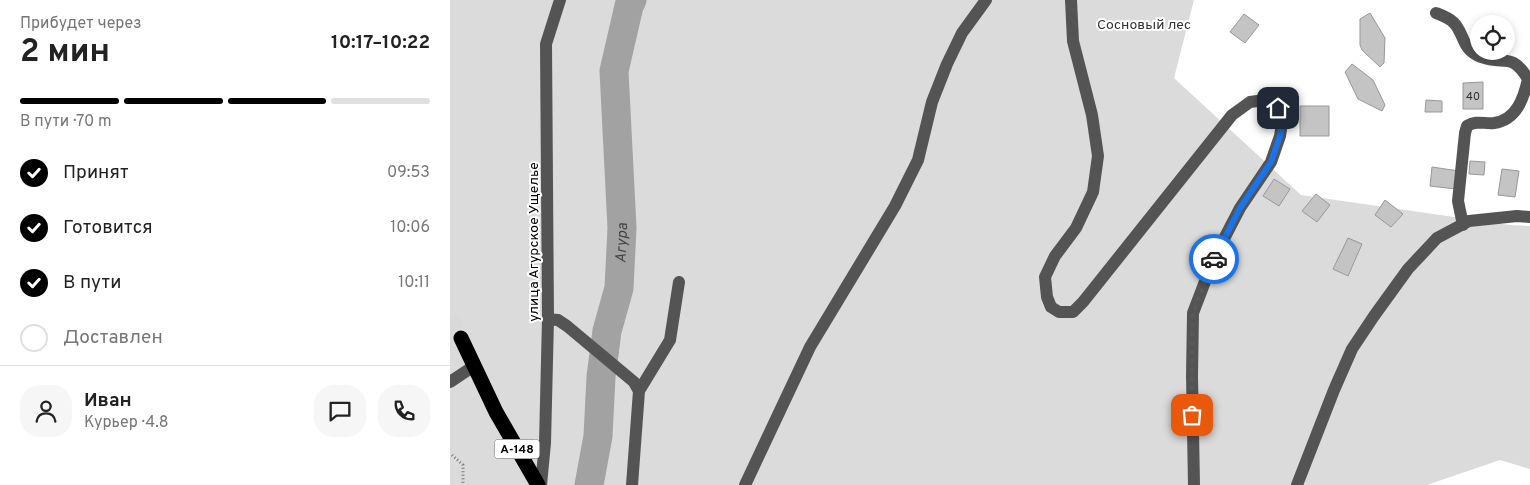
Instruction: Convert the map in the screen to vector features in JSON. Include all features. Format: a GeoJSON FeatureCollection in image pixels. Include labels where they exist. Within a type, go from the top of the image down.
{"type":"FeatureCollection","features":[{"type":"Feature","properties":{"kind":"highway","name":"А-148"},"geometry":{"type":"LineString","coordinates":[[461,338],[496,412],[539,485]]}},
{"type":"Feature","properties":{"kind":"street","name":"улица Агурское Ущелье"},"geometry":{"type":"LineString","coordinates":[[539,485],[545,443],[548,319],[546,44],[560,0]]}},
{"type":"Feature","properties":{"kind":"street"},"geometry":{"type":"LineString","coordinates":[[745,485],[810,347],[895,206],[918,160],[932,102],[947,64],[962,33],[986,0]]}},
{"type":"Feature","properties":{"kind":"street"},"geometry":{"type":"LineString","coordinates":[[1071,0],[1073,41],[1092,115],[1098,156],[1093,192],[1076,228],[1055,256],[1045,277],[1047,297],[1051,306],[1059,312],[1073,312],[1083,302],[1232,115],[1250,102],[1265,100],[1278,108],[1282,123],[1280,136],[1271,162],[1240,208],[1214,258],[1193,313],[1194,485]]}},
{"type":"Feature","properties":{"kind":"street"},"geometry":{"type":"LineString","coordinates":[[1436,12],[1453,22],[1461,34],[1465,46],[1481,57],[1512,62],[1520,66],[1528,79],[1523,100],[1508,119],[1495,123],[1474,122],[1467,126],[1458,201],[1463,225]]}},
{"type":"Feature","properties":{"kind":"street"},"geometry":{"type":"LineString","coordinates":[[1297,485],[1334,390],[1352,350],[1408,269],[1437,238],[1469,221],[1517,216],[1530,217]]}},
{"type":"Feature","properties":{"kind":"street"},"geometry":{"type":"LineString","coordinates":[[632,485],[636,387],[670,340],[678,282]]}},
{"type":"Feature","properties":{"kind":"street"},"geometry":{"type":"LineString","coordinates":[[548,319],[558,320],[636,387]]}},
{"type":"Feature","properties":{"kind":"street"},"geometry":{"type":"LineString","coordinates":[[450,382],[474,366]]}},
{"type":"Feature","properties":{"kind":"path"},"geometry":{"type":"LineString","coordinates":[[452,455],[463,465],[463,485]]}},
{"type":"Feature","properties":{"kind":"green space","name":"Сосновый лес"},"geometry":{"type":"Polygon","coordinates":[[[450,0],[1194,0],[1174,78],[1301,195],[1510,225],[1530,226],[1530,469],[1500,460],[1427,485],[450,485],[450,0]]]}},
{"type":"Feature","properties":{"kind":"building"},"geometry":{"type":"Polygon","coordinates":[[[1370,13],[1385,38],[1384,63],[1380,67],[1362,50],[1360,45],[1360,19],[1370,13]]]}},
{"type":"Feature","properties":{"kind":"building"},"geometry":{"type":"Polygon","coordinates":[[[1244,14],[1259,25],[1245,43],[1230,32],[1244,14]]]}},
{"type":"Feature","properties":{"kind":"building"},"geometry":{"type":"Polygon","coordinates":[[[1352,64],[1373,80],[1385,105],[1382,111],[1358,99],[1345,72],[1352,64]]]}},
{"type":"Feature","properties":{"kind":"building"},"geometry":{"type":"Polygon","coordinates":[[[1483,82],[1483,109],[1463,109],[1463,83],[1483,82]]]}},
{"type":"Feature","properties":{"kind":"building"},"geometry":{"type":"Polygon","coordinates":[[[1426,100],[1442,101],[1442,112],[1425,112],[1426,100]]]}},
{"type":"Feature","properties":{"kind":"building"},"geometry":{"type":"Polygon","coordinates":[[[1300,106],[1329,106],[1329,136],[1300,136],[1300,106]]]}},
{"type":"Feature","properties":{"kind":"building"},"geometry":{"type":"Polygon","coordinates":[[[1470,161],[1485,162],[1484,175],[1469,174],[1470,161]]]}},
{"type":"Feature","properties":{"kind":"building"},"geometry":{"type":"Polygon","coordinates":[[[1432,167],[1459,171],[1456,189],[1430,186],[1432,167]]]}},
{"type":"Feature","properties":{"kind":"building"},"geometry":{"type":"Polygon","coordinates":[[[1502,169],[1519,171],[1515,197],[1498,195],[1502,169]]]}},
{"type":"Feature","properties":{"kind":"building"},"geometry":{"type":"Polygon","coordinates":[[[1274,179],[1290,189],[1279,206],[1263,196],[1274,179]]]}},
{"type":"Feature","properties":{"kind":"building"},"geometry":{"type":"Polygon","coordinates":[[[1316,194],[1330,205],[1317,222],[1302,211],[1316,194]]]}},
{"type":"Feature","properties":{"kind":"building"},"geometry":{"type":"Polygon","coordinates":[[[1385,200],[1403,214],[1391,227],[1375,215],[1385,200]]]}},
{"type":"Feature","properties":{"kind":"building"},"geometry":{"type":"Polygon","coordinates":[[[1348,238],[1362,244],[1348,276],[1333,269],[1348,238]]]}},
{"type":"Feature","properties":{"kind":"waterway","name":"Агура"},"geometry":{"type":"LineString","coordinates":[[589,485],[598,436],[601,377],[607,331],[619,288],[622,228],[614,71],[632,0]]}},
{"type":"Feature","properties":{"kind":"tunnel"},"geometry":{"type":"LineString","coordinates":[[450,318],[461,338]]}},
{"type":"Feature","properties":{"kind":"way so far"},"geometry":{"type":"LineString","coordinates":[[1192,415],[1193,313],[1214,259]]}},
{"type":"Feature","properties":{"kind":"route"},"geometry":{"type":"LineString","coordinates":[[1214,259],[1240,208],[1271,162],[1280,136],[1282,123],[1278,108]]}}]}
